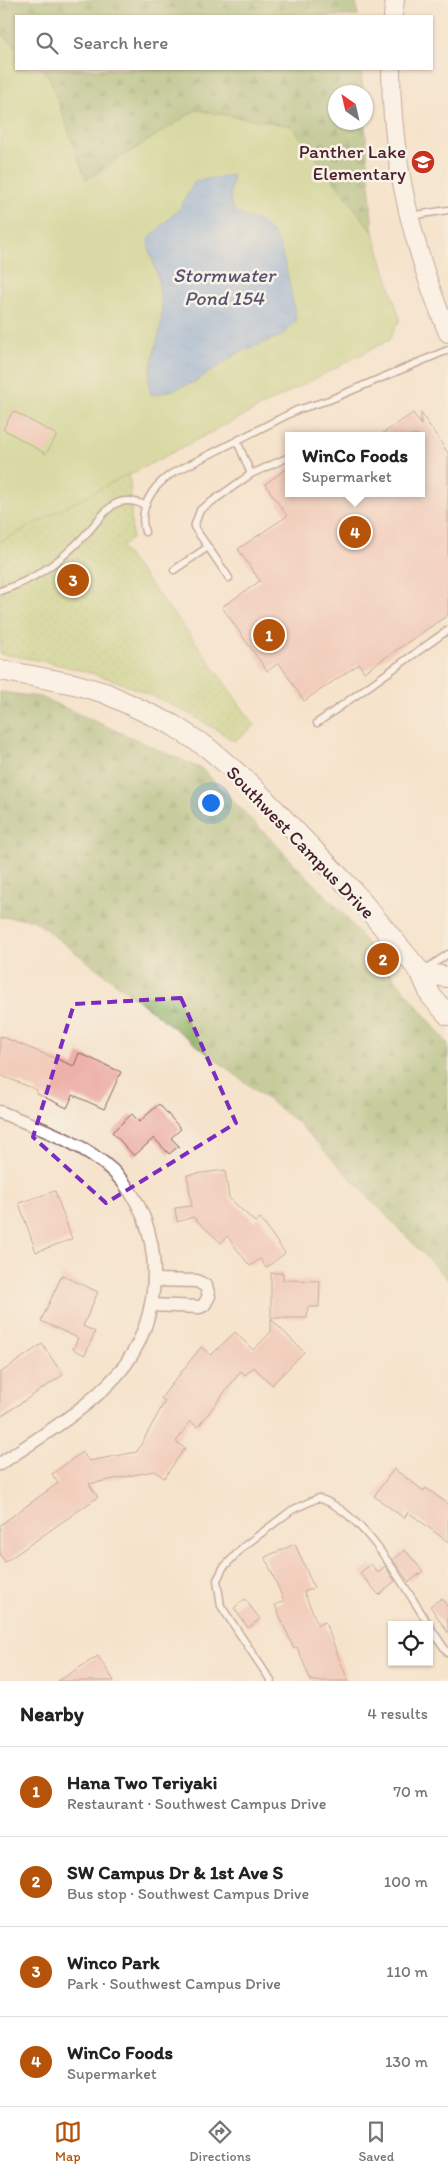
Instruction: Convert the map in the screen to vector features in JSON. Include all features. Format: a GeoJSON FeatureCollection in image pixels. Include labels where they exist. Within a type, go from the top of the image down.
{"type":"FeatureCollection","features":[{"type":"Feature","properties":{"kind":"main road"},"geometry":{"type":"LineString","coordinates":[[393,15],[395,0]]}},
{"type":"Feature","properties":{"kind":"main road"},"geometry":{"type":"LineString","coordinates":[[391,70],[396,145],[410,216],[429,286],[448,333]]}},
{"type":"Feature","properties":{"kind":"main road","name":"Southwest Campus Drive"},"geometry":{"type":"LineString","coordinates":[[0,670],[66,682],[105,693],[171,724],[208,748],[250,784],[353,892],[421,973],[431,996],[448,1015]]}},
{"type":"Feature","properties":{"kind":"main road"},"geometry":{"type":"LineString","coordinates":[[421,973],[448,977]]}},
{"type":"Feature","properties":{"kind":"street"},"geometry":{"type":"LineString","coordinates":[[0,1112],[77,1146],[106,1165],[119,1178],[142,1216],[152,1249],[154,1284],[151,1305],[141,1339],[131,1357],[117,1375],[76,1411],[0,1464]]}},
{"type":"Feature","properties":{"kind":"street"},"geometry":{"type":"LineString","coordinates":[[151,1305],[200,1307],[204,1305],[209,1296],[206,1286],[197,1281],[154,1284]]}},
{"type":"Feature","properties":{"kind":"lane"},"geometry":{"type":"LineString","coordinates":[[410,216],[448,210]]}},
{"type":"Feature","properties":{"kind":"lane"},"geometry":{"type":"LineString","coordinates":[[145,532],[142,520],[145,505],[153,490],[165,478],[297,410],[328,400],[448,350]]}},
{"type":"Feature","properties":{"kind":"lane"},"geometry":{"type":"LineString","coordinates":[[237,441],[251,474]]}},
{"type":"Feature","properties":{"kind":"lane"},"geometry":{"type":"LineString","coordinates":[[229,578],[194,526],[200,510],[251,474],[285,459]]}},
{"type":"Feature","properties":{"kind":"lane"},"geometry":{"type":"LineString","coordinates":[[0,591],[35,578],[49,569],[76,545],[113,504],[124,501],[145,505]]}},
{"type":"Feature","properties":{"kind":"lane"},"geometry":{"type":"LineString","coordinates":[[174,570],[208,547]]}},
{"type":"Feature","properties":{"kind":"lane"},"geometry":{"type":"LineString","coordinates":[[317,724],[448,630]]}},
{"type":"Feature","properties":{"kind":"lane"},"geometry":{"type":"LineString","coordinates":[[421,973],[448,954]]}},
{"type":"Feature","properties":{"kind":"lane"},"geometry":{"type":"LineString","coordinates":[[271,1681],[221,1606],[217,1580],[223,1568],[243,1547],[292,1510],[318,1498],[330,1501],[364,1531],[448,1653]]}},
{"type":"Feature","properties":{"kind":"highlighted area"},"geometry":{"type":"Polygon","coordinates":[[[181,998],[236,1123],[106,1203],[33,1137],[74,1004],[181,998]]]}},
{"type":"Feature","properties":{"kind":"green space"},"geometry":{"type":"Polygon","coordinates":[[[0,0],[356,0],[358,15],[15,15],[15,46],[0,32],[0,0]]]}},
{"type":"Feature","properties":{"kind":"green space"},"geometry":{"type":"Polygon","coordinates":[[[0,32],[15,46],[15,70],[42,70],[49,76],[86,179],[196,110],[292,126],[373,232],[400,319],[389,340],[0,542],[0,32]]]}},
{"type":"Feature","properties":{"kind":"green space"},"geometry":{"type":"Polygon","coordinates":[[[42,70],[361,70],[362,85],[328,85],[328,130],[366,130],[373,232],[292,126],[196,110],[86,180],[49,76],[42,70]]]}},
{"type":"Feature","properties":{"kind":"green space"},"geometry":{"type":"Polygon","coordinates":[[[130,473],[132,539],[121,547],[194,640],[255,726],[234,741],[179,708],[122,684],[63,666],[0,654],[0,542],[130,473]]]}},
{"type":"Feature","properties":{"kind":"green space"},"geometry":{"type":"Polygon","coordinates":[[[0,692],[41,697],[202,769],[340,910],[448,1044],[448,1280],[297,1122],[32,919],[0,917],[0,692]]]}},
{"type":"Feature","properties":{"kind":"water","name":"Stormwater Pond 154"},"geometry":{"type":"Polygon","coordinates":[[[233,175],[231,193],[232,205],[236,212],[268,228],[280,247],[296,321],[282,336],[240,352],[195,382],[152,395],[149,390],[150,372],[161,325],[162,312],[159,284],[150,250],[149,238],[180,208],[195,181],[233,175]]]}},
{"type":"Feature","properties":{"kind":"building"},"geometry":{"type":"Polygon","coordinates":[[[13,411],[57,435],[46,454],[3,429],[13,411]]]}},
{"type":"Feature","properties":{"kind":"building"},"geometry":{"type":"Polygon","coordinates":[[[413,413],[421,425],[421,413],[448,453],[448,615],[364,672],[359,664],[304,701],[279,663],[267,671],[222,607],[260,581],[238,549],[287,516],[265,484],[285,470],[285,497],[425,497],[425,432],[385,432],[413,413]]]}},
{"type":"Feature","properties":{"kind":"building"},"geometry":{"type":"Polygon","coordinates":[[[0,1036],[74,1066],[79,1053],[121,1072],[104,1109],[73,1095],[67,1108],[36,1093],[37,1090],[0,1075],[0,1036]]]}},
{"type":"Feature","properties":{"kind":"building"},"geometry":{"type":"Polygon","coordinates":[[[159,1104],[181,1129],[171,1138],[179,1146],[169,1154],[154,1138],[134,1156],[112,1132],[132,1114],[139,1122],[159,1104]]]}},
{"type":"Feature","properties":{"kind":"building"},"geometry":{"type":"Polygon","coordinates":[[[225,1170],[229,1198],[255,1222],[260,1218],[285,1253],[266,1268],[260,1259],[250,1266],[227,1236],[221,1243],[193,1217],[177,1222],[175,1208],[192,1206],[187,1175],[225,1170]]]}},
{"type":"Feature","properties":{"kind":"building"},"geometry":{"type":"Polygon","coordinates":[[[55,1191],[72,1239],[36,1252],[19,1203],[55,1191]]]}},
{"type":"Feature","properties":{"kind":"building"},"geometry":{"type":"Polygon","coordinates":[[[271,1273],[283,1273],[283,1280],[320,1281],[319,1307],[308,1307],[307,1318],[271,1318],[271,1273]]]}},
{"type":"Feature","properties":{"kind":"building"},"geometry":{"type":"Polygon","coordinates":[[[62,1275],[98,1292],[83,1326],[95,1332],[85,1355],[73,1349],[78,1338],[41,1321],[62,1275]]]}},
{"type":"Feature","properties":{"kind":"building"},"geometry":{"type":"Polygon","coordinates":[[[271,1319],[304,1352],[272,1385],[254,1367],[245,1375],[241,1371],[198,1427],[190,1421],[176,1442],[185,1448],[164,1478],[154,1471],[89,1484],[98,1497],[5,1562],[0,1555],[0,1525],[58,1483],[52,1474],[82,1452],[89,1461],[137,1452],[165,1401],[161,1398],[201,1347],[211,1355],[235,1332],[253,1350],[271,1332],[271,1319]]]}},
{"type":"Feature","properties":{"kind":"building"},"geometry":{"type":"Polygon","coordinates":[[[42,1344],[63,1375],[0,1417],[0,1373],[42,1344]]]}},
{"type":"Feature","properties":{"kind":"building"},"geometry":{"type":"Polygon","coordinates":[[[394,1469],[424,1491],[426,1488],[448,1504],[448,1542],[408,1512],[404,1518],[374,1496],[394,1469]]]}},
{"type":"Feature","properties":{"kind":"building"},"geometry":{"type":"Polygon","coordinates":[[[295,1544],[314,1588],[304,1592],[318,1625],[325,1622],[348,1681],[311,1681],[297,1647],[294,1649],[275,1605],[284,1601],[265,1557],[295,1544]]]}},
{"type":"Feature","properties":{"kind":"building"},"geometry":{"type":"Polygon","coordinates":[[[405,1550],[423,1571],[409,1582],[393,1560],[405,1550]]]}},
{"type":"Feature","properties":{"kind":"building"},"geometry":{"type":"Polygon","coordinates":[[[371,1564],[378,1573],[385,1566],[395,1581],[379,1595],[360,1573],[371,1564]]]}},
{"type":"Feature","properties":{"kind":"building"},"geometry":{"type":"Polygon","coordinates":[[[442,1598],[448,1608],[448,1633],[430,1606],[442,1598]]]}},
{"type":"Feature","properties":{"kind":"building"},"geometry":{"type":"Polygon","coordinates":[[[245,1599],[260,1619],[248,1628],[234,1608],[245,1599]]]}},
{"type":"Feature","properties":{"kind":"building"},"geometry":{"type":"Polygon","coordinates":[[[98,1656],[114,1681],[58,1681],[98,1656]]]}},
{"type":"Feature","properties":{"kind":"place","name":"Panther Lake Elementary"},"geometry":{"type":"Point","coordinates":[423,162]}},
{"type":"Feature","properties":{"kind":"place","name":"WinCo Foods"},"geometry":{"type":"Point","coordinates":[355,532]}},
{"type":"Feature","properties":{"kind":"place","name":"Winco Park"},"geometry":{"type":"Point","coordinates":[73,580]}},
{"type":"Feature","properties":{"kind":"place","name":"Hana Two Teriyaki"},"geometry":{"type":"Point","coordinates":[269,635]}},
{"type":"Feature","properties":{"kind":"place","name":"SW Campus Dr & 1st Ave S"},"geometry":{"type":"Point","coordinates":[383,959]}}]}
